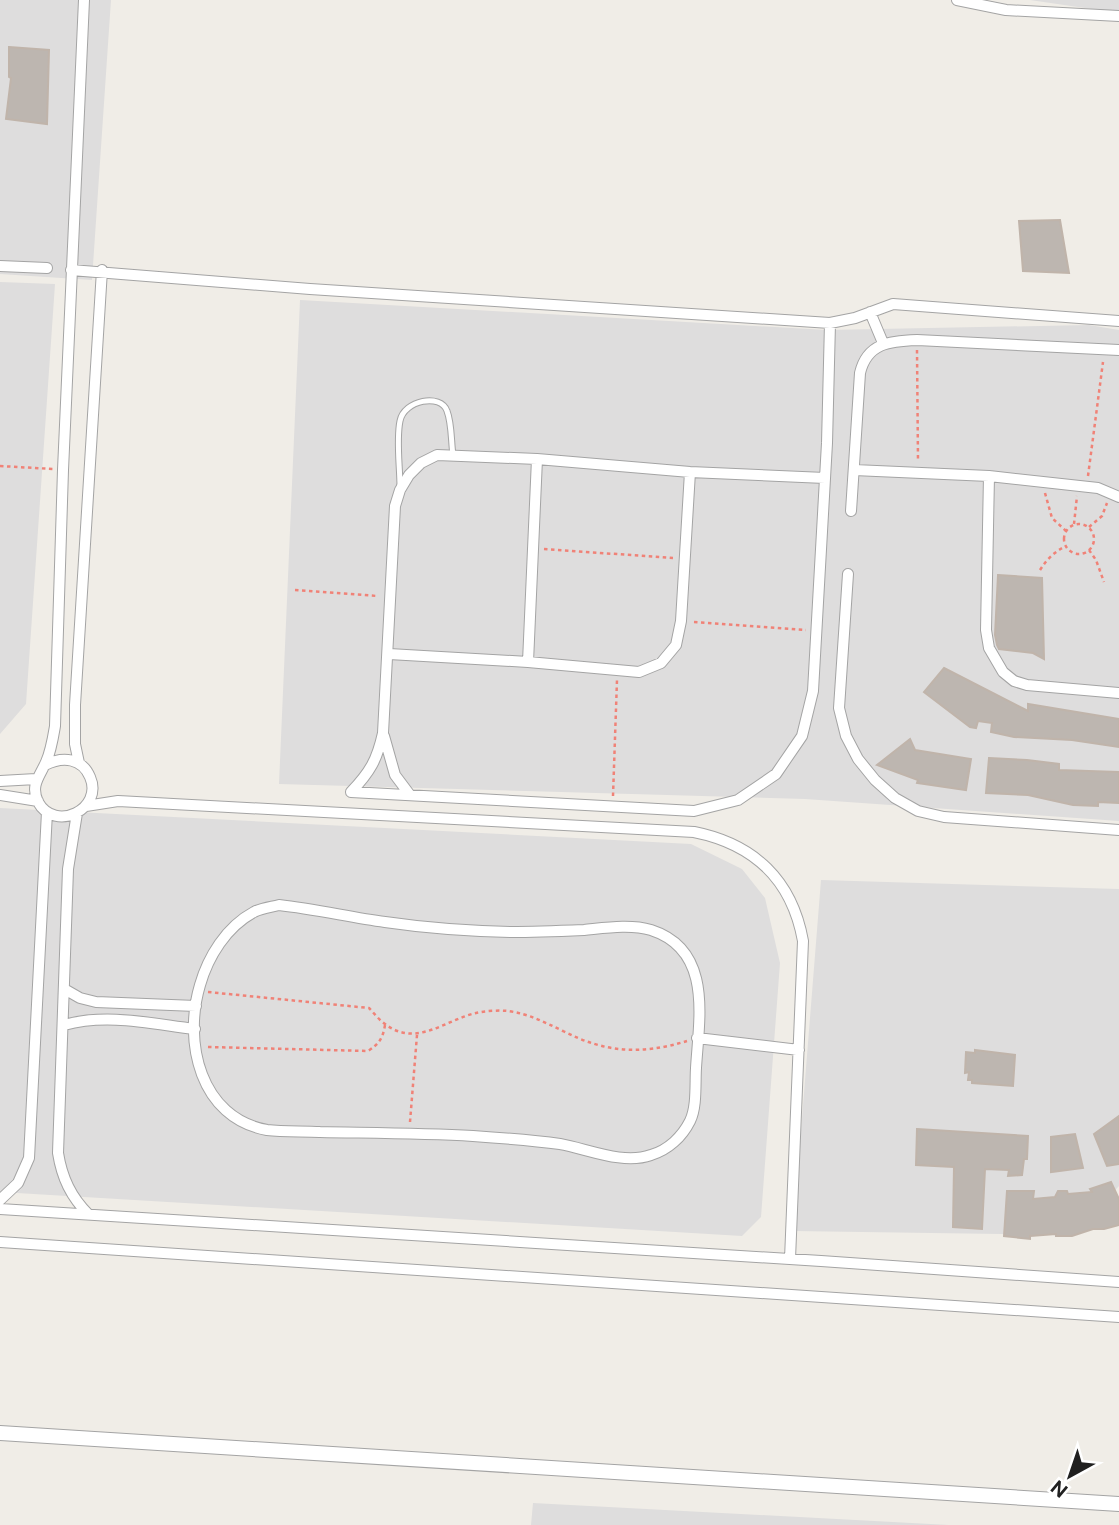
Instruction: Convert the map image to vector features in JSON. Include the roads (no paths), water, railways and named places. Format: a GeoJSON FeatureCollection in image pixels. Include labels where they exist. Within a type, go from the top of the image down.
{"type":"FeatureCollection","features":[{"type":"Feature","properties":{"kind":"street"},"geometry":{"type":"LineString","coordinates":[[84,0],[63,470],[55,726],[45,765],[36,779],[38,801],[47,812],[57,816],[102,802],[134,801],[687,831],[723,839],[750,853],[767,867],[782,885],[796,912],[803,941],[790,1259]]}},
{"type":"Feature","properties":{"kind":"street"},"geometry":{"type":"LineString","coordinates":[[957,0],[1006,10],[1119,16]]}},
{"type":"Feature","properties":{"kind":"street"},"geometry":{"type":"LineString","coordinates":[[0,266],[47,268]]}},
{"type":"Feature","properties":{"kind":"street"},"geometry":{"type":"LineString","coordinates":[[71,270],[310,289],[830,323],[882,307],[901,305],[1119,321]]}},
{"type":"Feature","properties":{"kind":"street"},"geometry":{"type":"LineString","coordinates":[[79,763],[74,715],[102,271]]}},
{"type":"Feature","properties":{"kind":"street"},"geometry":{"type":"LineString","coordinates":[[870,312],[883,343]]}},
{"type":"Feature","properties":{"kind":"street"},"geometry":{"type":"LineString","coordinates":[[825,478],[691,472],[537,458],[437,455],[421,463],[409,475],[395,506],[383,733],[378,755],[367,775],[351,792],[694,811],[738,800],[776,774],[802,736],[813,691],[825,478],[830,323]]}},
{"type":"Feature","properties":{"kind":"street"},"geometry":{"type":"LineString","coordinates":[[851,511],[862,366],[870,352],[883,343],[917,340],[1119,350]]}},
{"type":"Feature","properties":{"kind":"street"},"geometry":{"type":"LineString","coordinates":[[528,662],[537,458]]}},
{"type":"Feature","properties":{"kind":"street"},"geometry":{"type":"LineString","coordinates":[[854,470],[989,476],[1082,486],[1114,494]]}},
{"type":"Feature","properties":{"kind":"street"},"geometry":{"type":"LineString","coordinates":[[389,654],[528,662],[617,672],[639,672],[661,663],[676,645],[681,621],[691,472]]}},
{"type":"Feature","properties":{"kind":"street"},"geometry":{"type":"LineString","coordinates":[[989,476],[986,630],[994,660],[1014,681],[1027,685],[1119,693]]}},
{"type":"Feature","properties":{"kind":"street"},"geometry":{"type":"LineString","coordinates":[[848,574],[839,708],[846,736],[858,759],[875,780],[895,798],[918,811],[944,817],[1119,830]]}},
{"type":"Feature","properties":{"kind":"street"},"geometry":{"type":"LineString","coordinates":[[383,733],[395,775],[410,795]]}},
{"type":"Feature","properties":{"kind":"street"},"geometry":{"type":"LineString","coordinates":[[45,765],[68,759],[79,763],[87,771],[92,783],[92,795],[82,810],[68,869],[60,1164],[73,1196],[89,1215]]}},
{"type":"Feature","properties":{"kind":"street"},"geometry":{"type":"LineString","coordinates":[[0,781],[36,779]]}},
{"type":"Feature","properties":{"kind":"street"},"geometry":{"type":"LineString","coordinates":[[0,795],[38,801]]}},
{"type":"Feature","properties":{"kind":"street"},"geometry":{"type":"LineString","coordinates":[[0,1200],[18,1183],[29,1158],[47,812]]}},
{"type":"Feature","properties":{"kind":"street"},"geometry":{"type":"LineString","coordinates":[[279,905],[386,922],[454,929],[511,932],[626,927],[649,930],[671,940],[687,957],[697,978],[700,1001],[692,1117],[683,1134],[668,1147],[650,1156],[631,1158],[514,1138],[265,1130],[238,1119],[215,1100],[200,1075],[194,1047],[197,1006],[205,967],[218,945],[234,926],[255,911],[279,905]]}},
{"type":"Feature","properties":{"kind":"street"},"geometry":{"type":"LineString","coordinates":[[66,990],[96,1002],[197,1006]]}},
{"type":"Feature","properties":{"kind":"street"},"geometry":{"type":"LineString","coordinates":[[64,1025],[105,1019],[195,1029]]}},
{"type":"Feature","properties":{"kind":"street"},"geometry":{"type":"LineString","coordinates":[[698,1038],[799,1050]]}},
{"type":"Feature","properties":{"kind":"street"},"geometry":{"type":"LineString","coordinates":[[0,1209],[1119,1282]]}},
{"type":"Feature","properties":{"kind":"street"},"geometry":{"type":"LineString","coordinates":[[0,1242],[1119,1317]]}},
{"type":"Feature","properties":{"kind":"street"},"geometry":{"type":"LineString","coordinates":[[0,1433],[1119,1504]]}},
{"type":"Feature","properties":{"kind":"lane"},"geometry":{"type":"LineString","coordinates":[[400,490],[400,421],[414,402],[437,402],[445,407],[453,455]]}}]}
